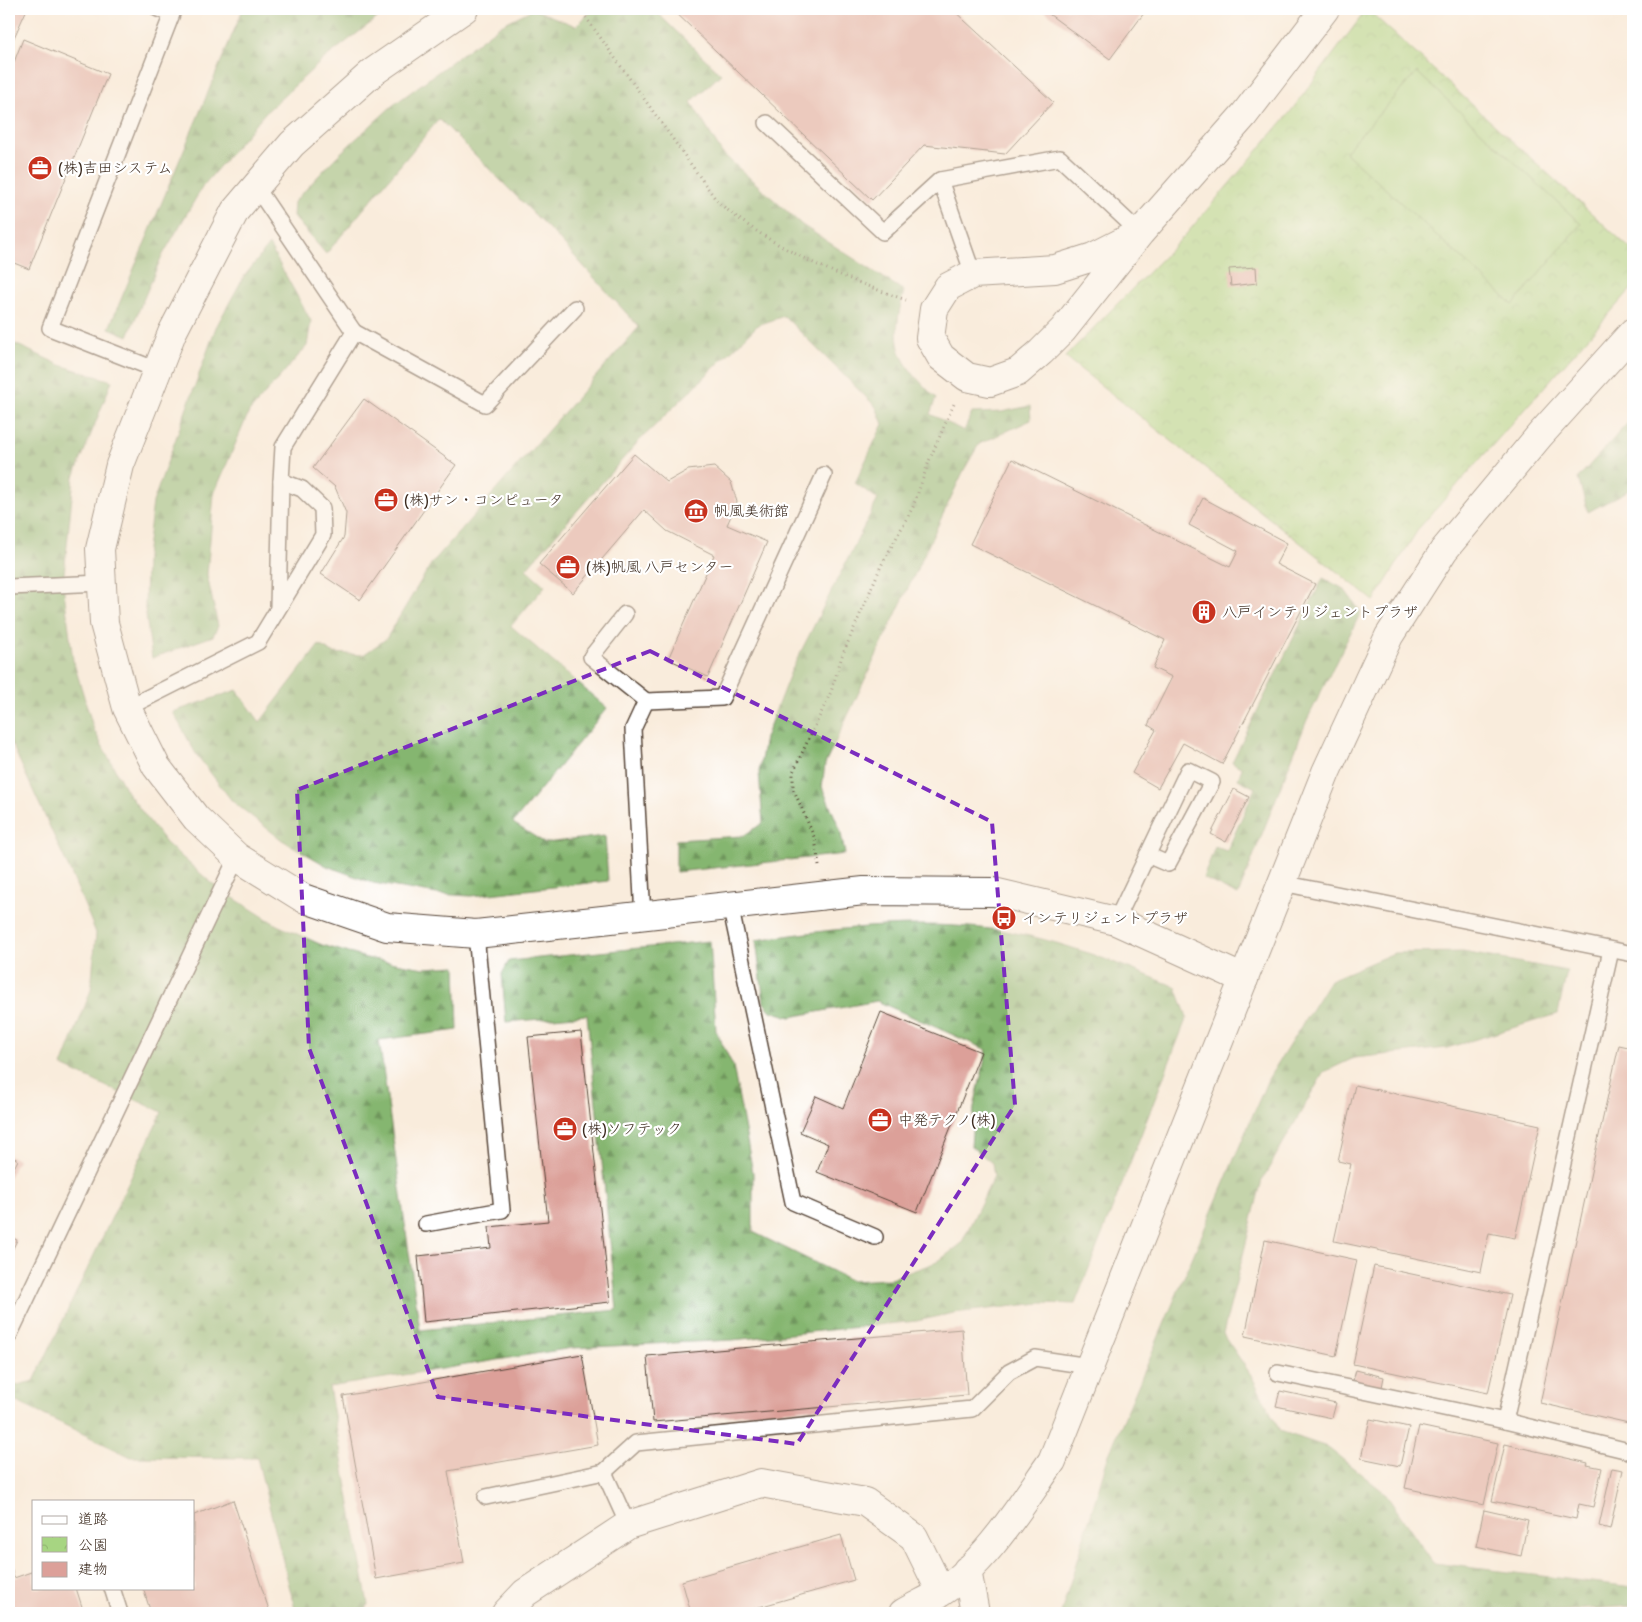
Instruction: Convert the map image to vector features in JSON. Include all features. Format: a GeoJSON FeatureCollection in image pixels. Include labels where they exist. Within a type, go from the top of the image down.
{"type":"FeatureCollection","features":[{"type":"Feature","properties":{"kind":"street"},"geometry":{"type":"LineString","coordinates":[[464,9],[373,72],[292,144],[234,211],[172,333],[120,465],[100,550],[104,623],[127,708],[156,766],[196,818],[237,858],[303,898],[387,927],[476,934],[643,917],[730,904],[864,891],[994,892],[1116,921],[1244,979]]}},
{"type":"Feature","properties":{"kind":"street"},"geometry":{"type":"LineString","coordinates":[[1140,233],[1093,257],[1056,269],[973,274],[948,288],[934,309],[930,338],[941,357],[967,377],[990,382],[1018,372],[1063,330],[1140,233],[1244,115],[1325,9]]}},
{"type":"Feature","properties":{"kind":"street"},"geometry":{"type":"LineString","coordinates":[[902,1613],[940,1592],[967,1570],[1008,1524],[1052,1461],[1326,772],[1389,636],[1444,550],[1540,435],[1633,332]]}},
{"type":"Feature","properties":{"kind":"street"},"geometry":{"type":"LineString","coordinates":[[506,1613],[525,1593],[628,1525],[761,1483],[865,1502],[914,1537],[940,1592]]}},
{"type":"Feature","properties":{"kind":"street"},"geometry":{"type":"LineString","coordinates":[[967,1570],[975,1613]]}},
{"type":"Feature","properties":{"kind":"lane"},"geometry":{"type":"LineString","coordinates":[[157,370],[50,328],[172,14],[158,9]]}},
{"type":"Feature","properties":{"kind":"lane"},"geometry":{"type":"LineString","coordinates":[[767,123],[883,232],[940,180],[1060,158],[1140,233]]}},
{"type":"Feature","properties":{"kind":"lane"},"geometry":{"type":"LineString","coordinates":[[940,180],[973,274]]}},
{"type":"Feature","properties":{"kind":"lane"},"geometry":{"type":"LineString","coordinates":[[256,187],[354,332],[485,404],[575,308]]}},
{"type":"Feature","properties":{"kind":"lane"},"geometry":{"type":"LineString","coordinates":[[278,608],[283,447],[354,332]]}},
{"type":"Feature","properties":{"kind":"lane"},"geometry":{"type":"LineString","coordinates":[[625,614],[591,657],[646,701],[722,698],[824,475]]}},
{"type":"Feature","properties":{"kind":"lane"},"geometry":{"type":"LineString","coordinates":[[127,708],[258,642],[323,535],[322,508],[302,488],[281,481]]}},
{"type":"Feature","properties":{"kind":"lane"},"geometry":{"type":"LineString","coordinates":[[9,587],[102,584]]}},
{"type":"Feature","properties":{"kind":"lane"},"geometry":{"type":"LineString","coordinates":[[643,917],[633,729],[646,701]]}},
{"type":"Feature","properties":{"kind":"lane"},"geometry":{"type":"LineString","coordinates":[[1116,921],[1147,855],[1188,770],[1212,782],[1168,864],[1147,855]]}},
{"type":"Feature","properties":{"kind":"lane"},"geometry":{"type":"LineString","coordinates":[[9,1336],[237,858]]}},
{"type":"Feature","properties":{"kind":"lane"},"geometry":{"type":"LineString","coordinates":[[1282,883],[1633,954]]}},
{"type":"Feature","properties":{"kind":"lane"},"geometry":{"type":"LineString","coordinates":[[730,904],[793,1202],[876,1237]]}},
{"type":"Feature","properties":{"kind":"lane"},"geometry":{"type":"LineString","coordinates":[[426,1224],[502,1210],[476,934]]}},
{"type":"Feature","properties":{"kind":"lane"},"geometry":{"type":"LineString","coordinates":[[1505,1421],[1611,950]]}},
{"type":"Feature","properties":{"kind":"lane"},"geometry":{"type":"LineString","coordinates":[[486,1498],[604,1472],[636,1443],[972,1409],[1009,1372],[1035,1358],[1089,1366]]}},
{"type":"Feature","properties":{"kind":"lane"},"geometry":{"type":"LineString","coordinates":[[1278,1373],[1505,1421],[1633,1452]]}},
{"type":"Feature","properties":{"kind":"lane"},"geometry":{"type":"LineString","coordinates":[[604,1472],[628,1525]]}},
{"type":"Feature","properties":{"kind":"lane"},"geometry":{"type":"LineString","coordinates":[[113,1590],[120,1613]]}},
{"type":"Feature","properties":{"kind":"path"},"geometry":{"type":"LineString","coordinates":[[580,9],[718,201],[740,221],[806,258],[862,284],[907,300]]}},
{"type":"Feature","properties":{"kind":"path"},"geometry":{"type":"LineString","coordinates":[[820,871],[815,839],[794,788],[793,772],[831,692],[842,656],[881,566],[913,507],[929,461],[956,400]]}},
{"type":"Feature","properties":{"kind":"highlighted area"},"geometry":{"type":"Polygon","coordinates":[[[650,651],[992,822],[1015,1105],[797,1444],[438,1397],[309,1048],[297,790],[650,651]]]}},
{"type":"Feature","properties":{"kind":"green space"},"geometry":{"type":"Polygon","coordinates":[[[243,9],[389,9],[325,58],[264,114],[203,186],[161,258],[128,336],[109,328],[243,9]]]}},
{"type":"Feature","properties":{"kind":"green space"},"geometry":{"type":"Polygon","coordinates":[[[533,9],[576,26],[594,9],[653,9],[721,74],[691,102],[722,153],[802,225],[904,291],[897,325],[897,339],[905,362],[912,373],[936,398],[930,414],[964,431],[972,413],[1001,412],[1030,406],[1031,420],[979,444],[964,470],[825,764],[822,787],[840,829],[845,854],[676,872],[676,840],[743,836],[763,823],[759,772],[765,738],[791,671],[878,499],[855,483],[883,424],[876,407],[784,316],[758,325],[637,443],[526,569],[545,586],[511,626],[607,708],[513,823],[545,843],[605,836],[608,881],[471,896],[437,894],[373,883],[327,866],[282,840],[232,801],[196,754],[173,712],[237,690],[260,722],[319,645],[333,653],[363,655],[386,639],[431,564],[639,327],[557,237],[439,119],[326,254],[293,216],[294,202],[335,158],[392,106],[501,25],[533,9]]]}},
{"type":"Feature","properties":{"kind":"green space"},"geometry":{"type":"Polygon","coordinates":[[[1367,9],[1633,251],[1633,287],[1419,528],[1374,601],[1065,357],[1188,232],[1288,115],[1367,9]]]}},
{"type":"Feature","properties":{"kind":"green space"},"geometry":{"type":"Polygon","coordinates":[[[1417,72],[1581,224],[1513,305],[1345,152],[1417,72]]]}},
{"type":"Feature","properties":{"kind":"green space"},"geometry":{"type":"Polygon","coordinates":[[[269,245],[311,321],[307,346],[249,412],[214,494],[207,575],[218,626],[213,636],[152,658],[145,609],[146,557],[153,502],[216,327],[243,278],[269,245]]]}},
{"type":"Feature","properties":{"kind":"green space"},"geometry":{"type":"Polygon","coordinates":[[[9,341],[60,365],[112,381],[74,477],[63,584],[73,660],[94,730],[127,792],[166,843],[216,887],[277,925],[322,945],[366,958],[424,968],[456,966],[458,1030],[379,1040],[420,1330],[617,1310],[587,1015],[506,1022],[502,974],[509,961],[710,941],[716,1031],[733,1066],[753,1173],[753,1232],[852,1281],[890,1279],[937,1262],[961,1244],[994,1176],[992,1163],[971,1146],[974,1107],[987,1050],[877,1001],[790,1017],[771,1011],[764,1003],[756,940],[877,926],[937,925],[998,930],[1021,934],[1088,953],[1176,987],[1187,1017],[1075,1304],[1041,1303],[954,1313],[917,1321],[732,1340],[572,1348],[329,1387],[368,1604],[365,1613],[296,1613],[257,1458],[131,1457],[17,1402],[9,1404],[9,1387],[34,1381],[162,1112],[62,1066],[91,990],[96,933],[71,873],[9,738],[9,341]]]}},
{"type":"Feature","properties":{"kind":"green space"},"geometry":{"type":"Polygon","coordinates":[[[1633,417],[1633,488],[1588,512],[1578,478],[1633,417]]]}},
{"type":"Feature","properties":{"kind":"green space"},"geometry":{"type":"Polygon","coordinates":[[[1323,578],[1344,589],[1361,612],[1307,720],[1238,895],[1203,878],[1215,847],[1227,851],[1255,788],[1238,779],[1242,768],[1232,762],[1323,578]]]}},
{"type":"Feature","properties":{"kind":"green space"},"geometry":{"type":"Polygon","coordinates":[[[1463,952],[1567,971],[1558,1014],[1447,1048],[1354,1058],[1324,1072],[1262,1180],[1223,1334],[1251,1375],[1280,1431],[1327,1447],[1385,1493],[1433,1563],[1633,1587],[1633,1606],[1524,1613],[1061,1613],[1109,1454],[1268,1079],[1330,980],[1394,953],[1463,952]]]}},
{"type":"Feature","properties":{"kind":"building"},"geometry":{"type":"Polygon","coordinates":[[[9,9],[27,9],[12,42],[9,41],[9,9]]]}},
{"type":"Feature","properties":{"kind":"building"},"geometry":{"type":"Polygon","coordinates":[[[672,9],[952,9],[1053,102],[1005,154],[924,145],[872,200],[672,9]]]}},
{"type":"Feature","properties":{"kind":"building"},"geometry":{"type":"Polygon","coordinates":[[[1042,9],[1147,9],[1110,59],[1042,9]]]}},
{"type":"Feature","properties":{"kind":"building","name":"(株)吉田システム"},"geometry":{"type":"Polygon","coordinates":[[[23,39],[108,74],[29,269],[9,261],[9,75],[23,39]]]}},
{"type":"Feature","properties":{"kind":"building"},"geometry":{"type":"Polygon","coordinates":[[[1256,267],[1257,283],[1231,286],[1229,269],[1256,267]]]}},
{"type":"Feature","properties":{"kind":"building","name":"(株)サン・コンピュータ"},"geometry":{"type":"Polygon","coordinates":[[[364,399],[456,465],[360,600],[321,574],[344,537],[346,513],[335,487],[313,468],[364,399]]]}},
{"type":"Feature","properties":{"kind":"building","name":"(株)帆風 八戸センター"},"geometry":{"type":"Polygon","coordinates":[[[634,454],[667,482],[688,470],[714,467],[731,482],[737,502],[727,525],[767,542],[708,677],[668,659],[714,555],[667,531],[644,510],[573,593],[539,564],[634,454]]]}},
{"type":"Feature","properties":{"kind":"building","name":"八戸インテリジェントプラザ"},"geometry":{"type":"Polygon","coordinates":[[[1012,459],[1230,567],[1238,551],[1189,525],[1203,498],[1287,543],[1276,564],[1315,584],[1222,764],[1183,743],[1158,788],[1132,773],[1156,730],[1148,725],[1172,677],[1153,668],[1165,640],[970,544],[1012,459]]]}},
{"type":"Feature","properties":{"kind":"building"},"geometry":{"type":"Polygon","coordinates":[[[1234,789],[1249,797],[1226,842],[1211,834],[1234,789]]]}},
{"type":"Feature","properties":{"kind":"building","name":"中発テクノ(株)"},"geometry":{"type":"Polygon","coordinates":[[[881,1012],[981,1052],[917,1212],[817,1172],[828,1144],[800,1132],[816,1096],[843,1108],[881,1012]]]}},
{"type":"Feature","properties":{"kind":"building","name":"(株)ソフテック"},"geometry":{"type":"Polygon","coordinates":[[[581,1032],[610,1302],[424,1322],[418,1256],[491,1248],[489,1227],[548,1221],[528,1037],[581,1032]]]}},
{"type":"Feature","properties":{"kind":"building"},"geometry":{"type":"Polygon","coordinates":[[[1619,1045],[1633,1048],[1633,1424],[1540,1403],[1619,1045]]]}},
{"type":"Feature","properties":{"kind":"building"},"geometry":{"type":"Polygon","coordinates":[[[1355,1085],[1540,1125],[1515,1238],[1489,1233],[1481,1272],[1334,1241],[1351,1164],[1338,1161],[1355,1085]]]}},
{"type":"Feature","properties":{"kind":"building"},"geometry":{"type":"Polygon","coordinates":[[[9,1155],[18,1160],[9,1178],[9,1155]]]}},
{"type":"Feature","properties":{"kind":"building"},"geometry":{"type":"Polygon","coordinates":[[[9,1236],[17,1240],[9,1257],[9,1236]]]}},
{"type":"Feature","properties":{"kind":"building"},"geometry":{"type":"Polygon","coordinates":[[[1265,1240],[1357,1260],[1336,1356],[1245,1336],[1265,1240]]]}},
{"type":"Feature","properties":{"kind":"building"},"geometry":{"type":"Polygon","coordinates":[[[1374,1266],[1510,1295],[1488,1393],[1353,1364],[1374,1266]]]}},
{"type":"Feature","properties":{"kind":"building"},"geometry":{"type":"Polygon","coordinates":[[[962,1329],[967,1395],[653,1422],[647,1356],[962,1329]]]}},
{"type":"Feature","properties":{"kind":"building"},"geometry":{"type":"Polygon","coordinates":[[[582,1354],[598,1445],[448,1471],[464,1563],[376,1579],[343,1396],[582,1354]]]}},
{"type":"Feature","properties":{"kind":"building"},"geometry":{"type":"Polygon","coordinates":[[[1356,1370],[1384,1377],[1382,1387],[1353,1381],[1356,1370]]]}},
{"type":"Feature","properties":{"kind":"building"},"geometry":{"type":"Polygon","coordinates":[[[1280,1391],[1336,1403],[1332,1418],[1276,1406],[1280,1391]]]}},
{"type":"Feature","properties":{"kind":"building"},"geometry":{"type":"Polygon","coordinates":[[[1370,1419],[1409,1427],[1400,1466],[1361,1458],[1370,1419]]]}},
{"type":"Feature","properties":{"kind":"building"},"geometry":{"type":"Polygon","coordinates":[[[1419,1426],[1498,1443],[1484,1505],[1405,1488],[1419,1426]]]}},
{"type":"Feature","properties":{"kind":"building"},"geometry":{"type":"Polygon","coordinates":[[[1505,1444],[1602,1468],[1593,1507],[1579,1504],[1576,1519],[1492,1501],[1505,1444]]]}},
{"type":"Feature","properties":{"kind":"building"},"geometry":{"type":"Polygon","coordinates":[[[1612,1468],[1623,1470],[1610,1529],[1599,1526],[1612,1468]]]}},
{"type":"Feature","properties":{"kind":"building"},"geometry":{"type":"Polygon","coordinates":[[[233,1500],[270,1613],[151,1613],[144,1590],[195,1590],[195,1515],[233,1500]]]}},
{"type":"Feature","properties":{"kind":"building"},"geometry":{"type":"Polygon","coordinates":[[[1484,1510],[1528,1520],[1521,1556],[1476,1546],[1484,1510]]]}},
{"type":"Feature","properties":{"kind":"building"},"geometry":{"type":"Polygon","coordinates":[[[841,1535],[854,1580],[738,1613],[691,1613],[682,1581],[841,1535]]]}},
{"type":"Feature","properties":{"kind":"building"},"geometry":{"type":"Polygon","coordinates":[[[9,1561],[14,1578],[32,1572],[32,1590],[77,1590],[84,1613],[9,1613],[9,1561]]]}},
{"type":"Feature","properties":{"kind":"place","name":"(株)吉田システム"},"geometry":{"type":"Point","coordinates":[40,168]}},
{"type":"Feature","properties":{"kind":"place","name":"(株)サン・コンピュータ"},"geometry":{"type":"Point","coordinates":[386,500]}},
{"type":"Feature","properties":{"kind":"place","name":"帆風美術館"},"geometry":{"type":"Point","coordinates":[696,511]}},
{"type":"Feature","properties":{"kind":"place","name":"(株)帆風 八戸センター"},"geometry":{"type":"Point","coordinates":[568,567]}},
{"type":"Feature","properties":{"kind":"place","name":"八戸インテリジェントプラザ"},"geometry":{"type":"Point","coordinates":[1204,612]}},
{"type":"Feature","properties":{"kind":"place","name":"インテリジェントプラザ"},"geometry":{"type":"Point","coordinates":[1004,918]}},
{"type":"Feature","properties":{"kind":"place","name":"中発テクノ(株)"},"geometry":{"type":"Point","coordinates":[880,1120]}},
{"type":"Feature","properties":{"kind":"place","name":"(株)ソフテック"},"geometry":{"type":"Point","coordinates":[565,1129]}}]}
